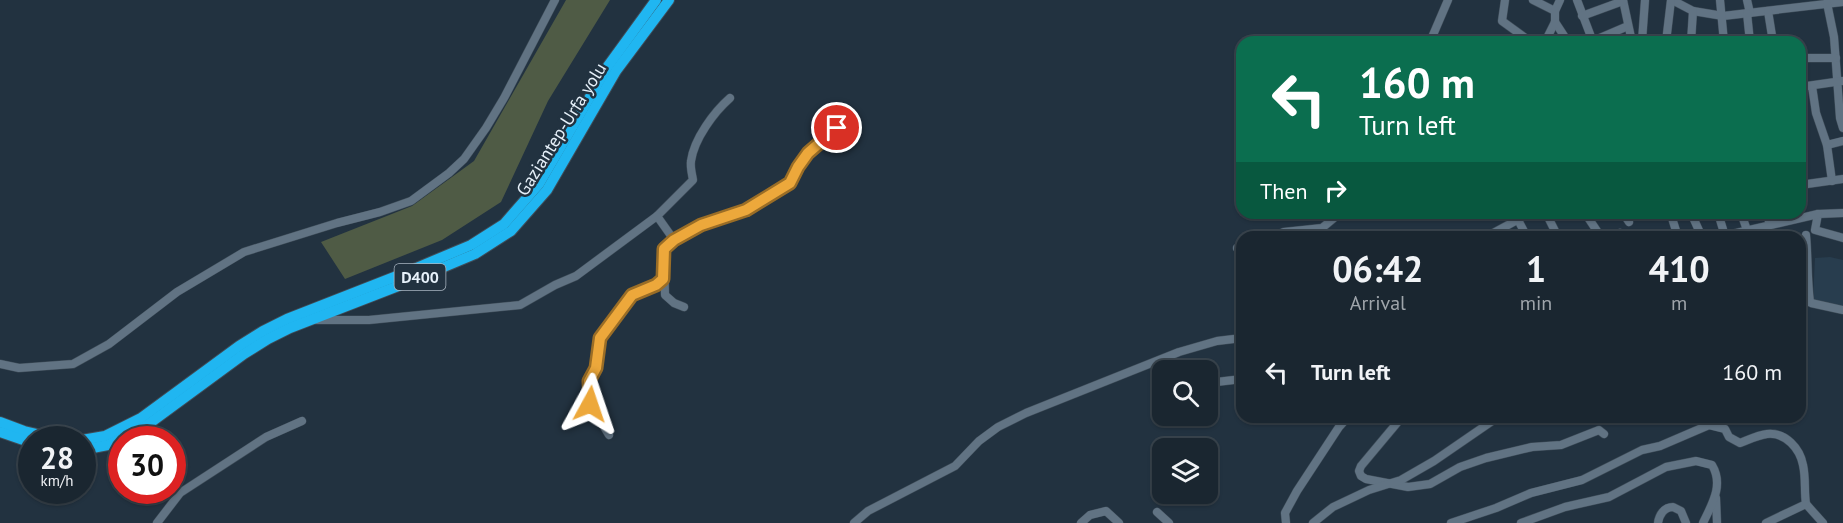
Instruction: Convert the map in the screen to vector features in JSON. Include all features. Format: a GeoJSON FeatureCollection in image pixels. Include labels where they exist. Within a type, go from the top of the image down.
{"type":"FeatureCollection","features":[{"type":"Feature","properties":{"kind":"highway","name":"Gaziantep-Urfa yolu"},"geometry":{"type":"LineString","coordinates":[[96,438],[105,436],[141,418],[263,331],[286,319],[471,245],[504,224],[539,184],[608,66],[656,0]]}},
{"type":"Feature","properties":{"kind":"highway","name":"Gaziantep-Urfa yolu"},"geometry":{"type":"LineString","coordinates":[[96,447],[108,445],[146,426],[268,339],[475,254],[511,231],[547,190],[616,71],[669,0]]}},
{"type":"Feature","properties":{"kind":"highway"},"geometry":{"type":"LineString","coordinates":[[0,422],[18,429]]}},
{"type":"Feature","properties":{"kind":"highway"},"geometry":{"type":"LineString","coordinates":[[0,432],[18,438]]}},
{"type":"Feature","properties":{"kind":"street"},"geometry":{"type":"LineString","coordinates":[[0,363],[19,368],[73,364],[109,344],[177,292],[244,252],[411,201],[464,159],[504,98],[555,0]]}},
{"type":"Feature","properties":{"kind":"street"},"geometry":{"type":"LineString","coordinates":[[1433,36],[1448,0]]}},
{"type":"Feature","properties":{"kind":"street"},"geometry":{"type":"LineString","coordinates":[[1505,0],[1502,21],[1523,36]]}},
{"type":"Feature","properties":{"kind":"street"},"geometry":{"type":"LineString","coordinates":[[1533,0],[1555,11]]}},
{"type":"Feature","properties":{"kind":"street"},"geometry":{"type":"LineString","coordinates":[[1560,0],[1555,11],[1556,22],[1564,36]]}},
{"type":"Feature","properties":{"kind":"street"},"geometry":{"type":"LineString","coordinates":[[1577,0],[1590,36]]}},
{"type":"Feature","properties":{"kind":"street"},"geometry":{"type":"LineString","coordinates":[[1642,36],[1645,0]]}},
{"type":"Feature","properties":{"kind":"street"},"geometry":{"type":"LineString","coordinates":[[1667,36],[1672,0],[1693,11],[1723,16],[1772,11],[1810,2],[1843,2]]}},
{"type":"Feature","properties":{"kind":"street"},"geometry":{"type":"LineString","coordinates":[[1720,0],[1724,36]]}},
{"type":"Feature","properties":{"kind":"street"},"geometry":{"type":"LineString","coordinates":[[1747,0],[1750,36]]}},
{"type":"Feature","properties":{"kind":"street"},"geometry":{"type":"LineString","coordinates":[[1773,36],[1774,0]]}},
{"type":"Feature","properties":{"kind":"street"},"geometry":{"type":"LineString","coordinates":[[1582,16],[1623,1],[1630,36]]}},
{"type":"Feature","properties":{"kind":"street"},"geometry":{"type":"LineString","coordinates":[[1827,3],[1841,81],[1840,118],[1843,128]]}},
{"type":"Feature","properties":{"kind":"street"},"geometry":{"type":"LineString","coordinates":[[1691,36],[1693,11]]}},
{"type":"Feature","properties":{"kind":"street"},"geometry":{"type":"LineString","coordinates":[[1548,36],[1556,22]]}},
{"type":"Feature","properties":{"kind":"street"},"geometry":{"type":"LineString","coordinates":[[1606,36],[1628,26]]}},
{"type":"Feature","properties":{"kind":"street"},"geometry":{"type":"LineString","coordinates":[[1806,58],[1836,58]]}},
{"type":"Feature","properties":{"kind":"street"},"geometry":{"type":"LineString","coordinates":[[1806,86],[1841,81]]}},
{"type":"Feature","properties":{"kind":"street"},"geometry":{"type":"LineString","coordinates":[[1812,86],[1816,113],[1827,145],[1832,181]]}},
{"type":"Feature","properties":{"kind":"street"},"geometry":{"type":"LineString","coordinates":[[312,320],[369,320],[520,305],[576,276],[657,216],[693,180],[691,161],[700,137],[717,110],[730,98]]}},
{"type":"Feature","properties":{"kind":"street"},"geometry":{"type":"LineString","coordinates":[[684,307],[674,303],[665,295],[664,249],[674,240],[707,223],[746,210],[790,183],[808,153],[837,128],[833,118]]}},
{"type":"Feature","properties":{"kind":"street"},"geometry":{"type":"LineString","coordinates":[[1827,145],[1843,141]]}},
{"type":"Feature","properties":{"kind":"street"},"geometry":{"type":"LineString","coordinates":[[1806,184],[1843,178]]}},
{"type":"Feature","properties":{"kind":"street"},"geometry":{"type":"LineString","coordinates":[[1806,216],[1843,213]]}},
{"type":"Feature","properties":{"kind":"street"},"geometry":{"type":"LineString","coordinates":[[1815,230],[1818,214]]}},
{"type":"Feature","properties":{"kind":"street"},"geometry":{"type":"LineString","coordinates":[[657,216],[674,240]]}},
{"type":"Feature","properties":{"kind":"street"},"geometry":{"type":"LineString","coordinates":[[1294,231],[1322,228],[1333,219]]}},
{"type":"Feature","properties":{"kind":"street"},"geometry":{"type":"LineString","coordinates":[[1743,219],[1747,230]]}},
{"type":"Feature","properties":{"kind":"street"},"geometry":{"type":"LineString","coordinates":[[1768,219],[1770,224]]}},
{"type":"Feature","properties":{"kind":"street"},"geometry":{"type":"LineString","coordinates":[[1743,231],[1794,219]]}},
{"type":"Feature","properties":{"kind":"street"},"geometry":{"type":"LineString","coordinates":[[1497,231],[1518,220],[1524,231]]}},
{"type":"Feature","properties":{"kind":"street"},"geometry":{"type":"LineString","coordinates":[[1806,234],[1815,230],[1843,238]]}},
{"type":"Feature","properties":{"kind":"street"},"geometry":{"type":"LineString","coordinates":[[1806,269],[1810,302]]}},
{"type":"Feature","properties":{"kind":"street"},"geometry":{"type":"LineString","coordinates":[[609,435],[590,404],[589,381],[596,368],[600,338],[632,295],[656,285],[663,279]]}},
{"type":"Feature","properties":{"kind":"street"},"geometry":{"type":"LineString","coordinates":[[1806,300],[1843,310]]}},
{"type":"Feature","properties":{"kind":"street"},"geometry":{"type":"LineString","coordinates":[[854,523],[868,511],[955,466],[979,441],[1026,413],[1179,352],[1217,341],[1236,339]]}},
{"type":"Feature","properties":{"kind":"street"},"geometry":{"type":"LineString","coordinates":[[1218,382],[1236,380]]}},
{"type":"Feature","properties":{"kind":"street"},"geometry":{"type":"LineString","coordinates":[[157,523],[180,493],[266,437],[302,420]]}},
{"type":"Feature","properties":{"kind":"street"},"geometry":{"type":"LineString","coordinates":[[1286,523],[1285,513],[1297,491],[1343,423]]}},
{"type":"Feature","properties":{"kind":"street"},"geometry":{"type":"LineString","coordinates":[[1397,423],[1359,471],[1361,476],[1408,487],[1431,484],[1460,467],[1486,458],[1532,447],[1561,445],[1599,430],[1604,434]]}},
{"type":"Feature","properties":{"kind":"street"},"geometry":{"type":"LineString","coordinates":[[1313,523],[1333,507],[1369,490],[1392,483],[1434,461],[1489,423]]}},
{"type":"Feature","properties":{"kind":"street"},"geometry":{"type":"LineString","coordinates":[[1451,523],[1531,493],[1582,480],[1642,450],[1660,446],[1709,425],[1725,429],[1729,437],[1740,443],[1770,433],[1787,439],[1798,449],[1804,467],[1806,504],[1823,523]]}},
{"type":"Feature","properties":{"kind":"street"},"geometry":{"type":"LineString","coordinates":[[1521,523],[1565,507],[1609,497],[1666,466],[1696,461],[1708,463],[1714,469],[1717,484],[1717,523]]}},
{"type":"Feature","properties":{"kind":"street"},"geometry":{"type":"LineString","coordinates":[[1703,523],[1716,496]]}},
{"type":"Feature","properties":{"kind":"street"},"geometry":{"type":"LineString","coordinates":[[1766,523],[1806,504]]}},
{"type":"Feature","properties":{"kind":"street"},"geometry":{"type":"LineString","coordinates":[[1657,521],[1667,508],[1676,507],[1681,511],[1686,523]]}},
{"type":"Feature","properties":{"kind":"street"},"geometry":{"type":"LineString","coordinates":[[1081,523],[1090,515],[1106,511],[1119,523]]}},
{"type":"Feature","properties":{"kind":"street"},"geometry":{"type":"LineString","coordinates":[[1157,512],[1169,523]]}},
{"type":"Feature","properties":{"kind":"shaded area"},"geometry":{"type":"Polygon","coordinates":[[[1830,257],[1843,260],[1843,307],[1813,301],[1815,258],[1830,257]]]}},
{"type":"Feature","properties":{"kind":"green space"},"geometry":{"type":"Polygon","coordinates":[[[566,0],[610,0],[548,101],[501,202],[442,240],[345,279],[321,242],[412,206],[474,161],[566,0]]]}},
{"type":"Feature","properties":{"kind":"route"},"geometry":{"type":"LineString","coordinates":[[590,404],[589,381],[596,368],[600,338],[632,295],[656,285],[663,279],[664,249],[674,240],[701,225],[746,210],[790,183],[808,153],[837,128]]}}]}
